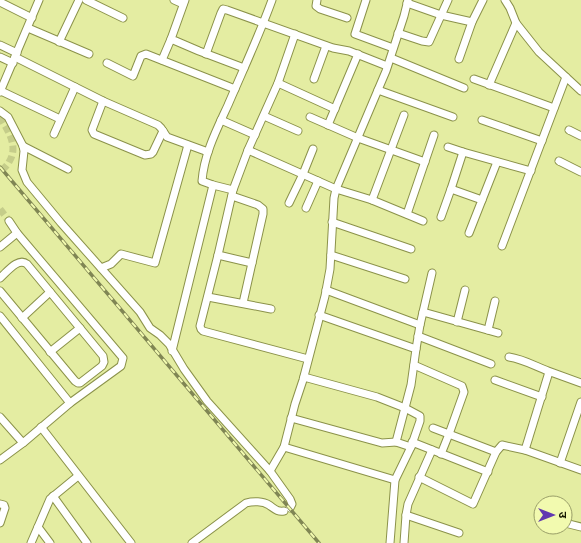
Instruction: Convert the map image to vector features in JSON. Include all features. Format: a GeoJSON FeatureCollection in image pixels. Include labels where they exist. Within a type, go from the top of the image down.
{"type":"FeatureCollection","features":[{"type":"Feature","properties":{"kind":"street"},"geometry":{"type":"LineString","coordinates":[[39,0],[0,91],[60,119]]}},
{"type":"Feature","properties":{"kind":"street"},"geometry":{"type":"LineString","coordinates":[[60,42],[79,0]]}},
{"type":"Feature","properties":{"kind":"street"},"geometry":{"type":"LineString","coordinates":[[86,0],[123,18]]}},
{"type":"Feature","properties":{"kind":"street"},"geometry":{"type":"LineString","coordinates":[[162,60],[184,2],[174,0]]}},
{"type":"Feature","properties":{"kind":"street"},"geometry":{"type":"LineString","coordinates":[[243,303],[263,209],[233,193],[202,181],[203,170],[208,152],[264,23],[272,0]]}},
{"type":"Feature","properties":{"kind":"street"},"geometry":{"type":"LineString","coordinates":[[317,0],[316,6],[320,9],[347,18]]}},
{"type":"Feature","properties":{"kind":"street"},"geometry":{"type":"LineString","coordinates":[[366,0],[354,34],[393,48]]}},
{"type":"Feature","properties":{"kind":"street"},"geometry":{"type":"LineString","coordinates":[[398,33],[429,42],[448,0]]}},
{"type":"Feature","properties":{"kind":"street"},"geometry":{"type":"LineString","coordinates":[[459,59],[472,22],[483,0]]}},
{"type":"Feature","properties":{"kind":"street"},"geometry":{"type":"LineString","coordinates":[[505,0],[516,23],[539,52],[581,91]]}},
{"type":"Feature","properties":{"kind":"street"},"geometry":{"type":"LineString","coordinates":[[0,2],[32,18]]}},
{"type":"Feature","properties":{"kind":"street"},"geometry":{"type":"LineString","coordinates":[[270,471],[284,447],[326,290],[330,269],[332,222],[336,189],[391,58],[408,2],[441,15],[472,22]]}},
{"type":"Feature","properties":{"kind":"street"},"geometry":{"type":"LineString","coordinates":[[206,54],[220,13],[223,9],[326,46],[358,54],[387,66]]}},
{"type":"Feature","properties":{"kind":"street"},"geometry":{"type":"LineString","coordinates":[[489,85],[516,23]]}},
{"type":"Feature","properties":{"kind":"street"},"geometry":{"type":"LineString","coordinates":[[28,28],[89,54]]}},
{"type":"Feature","properties":{"kind":"street"},"geometry":{"type":"LineString","coordinates":[[295,34],[278,83],[248,150],[233,193],[201,322],[201,329],[203,331],[308,359]]}},
{"type":"Feature","properties":{"kind":"street"},"geometry":{"type":"LineString","coordinates":[[171,39],[244,68]]}},
{"type":"Feature","properties":{"kind":"street"},"geometry":{"type":"LineString","coordinates":[[0,45],[15,58],[103,101],[158,125],[167,137],[208,152]]}},
{"type":"Feature","properties":{"kind":"street"},"geometry":{"type":"LineString","coordinates":[[314,79],[326,46]]}},
{"type":"Feature","properties":{"kind":"street"},"geometry":{"type":"LineString","coordinates":[[107,64],[133,76],[141,56],[146,54],[235,89]]}},
{"type":"Feature","properties":{"kind":"street"},"geometry":{"type":"LineString","coordinates":[[328,125],[358,54]]}},
{"type":"Feature","properties":{"kind":"street"},"geometry":{"type":"LineString","coordinates":[[0,57],[15,58]]}},
{"type":"Feature","properties":{"kind":"street"},"geometry":{"type":"LineString","coordinates":[[391,58],[464,88]]}},
{"type":"Feature","properties":{"kind":"street"},"geometry":{"type":"LineString","coordinates":[[502,246],[566,77]]}},
{"type":"Feature","properties":{"kind":"street"},"geometry":{"type":"LineString","coordinates":[[474,79],[554,108]]}},
{"type":"Feature","properties":{"kind":"street"},"geometry":{"type":"LineString","coordinates":[[278,83],[335,109]]}},
{"type":"Feature","properties":{"kind":"street"},"geometry":{"type":"LineString","coordinates":[[54,134],[75,87]]}},
{"type":"Feature","properties":{"kind":"street"},"geometry":{"type":"LineString","coordinates":[[378,90],[453,117]]}},
{"type":"Feature","properties":{"kind":"street"},"geometry":{"type":"LineString","coordinates":[[103,101],[92,130],[94,134],[145,155],[153,152],[163,131]]}},
{"type":"Feature","properties":{"kind":"street"},"geometry":{"type":"LineString","coordinates":[[0,111],[8,117],[23,146],[24,155],[22,166],[24,177],[27,182],[61,223],[140,312],[150,328],[169,344],[184,369],[208,401],[270,471],[290,499],[292,504],[287,509],[277,511],[265,503],[246,503],[192,543]]}},
{"type":"Feature","properties":{"kind":"street"},"geometry":{"type":"LineString","coordinates":[[372,200],[404,115]]}},
{"type":"Feature","properties":{"kind":"street"},"geometry":{"type":"LineString","coordinates":[[264,116],[298,131]]}},
{"type":"Feature","properties":{"kind":"street"},"geometry":{"type":"LineString","coordinates":[[310,117],[358,138],[425,162]]}},
{"type":"Feature","properties":{"kind":"street"},"geometry":{"type":"LineString","coordinates":[[222,120],[255,135]]}},
{"type":"Feature","properties":{"kind":"street"},"geometry":{"type":"LineString","coordinates":[[482,120],[542,141]]}},
{"type":"Feature","properties":{"kind":"street"},"geometry":{"type":"LineString","coordinates":[[569,130],[581,136]]}},
{"type":"Feature","properties":{"kind":"street"},"geometry":{"type":"LineString","coordinates":[[407,214],[434,135]]}},
{"type":"Feature","properties":{"kind":"street"},"geometry":{"type":"LineString","coordinates":[[101,268],[111,264],[120,254],[155,263],[188,145]]}},
{"type":"Feature","properties":{"kind":"street"},"geometry":{"type":"LineString","coordinates":[[23,146],[68,169]]}},
{"type":"Feature","properties":{"kind":"street"},"geometry":{"type":"LineString","coordinates":[[448,147],[530,171]]}},
{"type":"Feature","properties":{"kind":"street"},"geometry":{"type":"LineString","coordinates":[[289,203],[313,149]]}},
{"type":"Feature","properties":{"kind":"street"},"geometry":{"type":"LineString","coordinates":[[248,150],[336,189],[372,200],[423,221]]}},
{"type":"Feature","properties":{"kind":"street"},"geometry":{"type":"LineString","coordinates":[[441,217],[463,152]]}},
{"type":"Feature","properties":{"kind":"street"},"geometry":{"type":"LineString","coordinates":[[559,161],[581,172]]}},
{"type":"Feature","properties":{"kind":"street"},"geometry":{"type":"LineString","coordinates":[[469,233],[497,162]]}},
{"type":"Feature","properties":{"kind":"street"},"geometry":{"type":"LineString","coordinates":[[306,208],[318,181]]}},
{"type":"Feature","properties":{"kind":"street"},"geometry":{"type":"LineString","coordinates":[[172,351],[213,185]]}},
{"type":"Feature","properties":{"kind":"street"},"geometry":{"type":"LineString","coordinates":[[451,189],[482,200]]}},
{"type":"Feature","properties":{"kind":"street"},"geometry":{"type":"LineString","coordinates":[[0,460],[23,443],[70,403],[121,366],[123,358],[9,222]]}},
{"type":"Feature","properties":{"kind":"street"},"geometry":{"type":"LineString","coordinates":[[332,222],[410,249]]}},
{"type":"Feature","properties":{"kind":"street"},"geometry":{"type":"LineString","coordinates":[[0,248],[17,233]]}},
{"type":"Feature","properties":{"kind":"street"},"geometry":{"type":"LineString","coordinates":[[218,255],[252,263]]}},
{"type":"Feature","properties":{"kind":"street"},"geometry":{"type":"LineString","coordinates":[[331,255],[405,279]]}},
{"type":"Feature","properties":{"kind":"street"},"geometry":{"type":"LineString","coordinates":[[0,278],[19,262],[24,262],[27,264],[103,356],[104,362],[102,366],[80,383],[75,382],[0,291]]}},
{"type":"Feature","properties":{"kind":"street"},"geometry":{"type":"LineString","coordinates":[[396,442],[411,385],[420,325],[432,273]]}},
{"type":"Feature","properties":{"kind":"street"},"geometry":{"type":"LineString","coordinates":[[326,290],[420,325]]}},
{"type":"Feature","properties":{"kind":"street"},"geometry":{"type":"LineString","coordinates":[[457,322],[464,290]]}},
{"type":"Feature","properties":{"kind":"street"},"geometry":{"type":"LineString","coordinates":[[22,318],[50,292]]}},
{"type":"Feature","properties":{"kind":"street"},"geometry":{"type":"LineString","coordinates":[[208,297],[271,309]]}},
{"type":"Feature","properties":{"kind":"street"},"geometry":{"type":"LineString","coordinates":[[488,330],[495,301]]}},
{"type":"Feature","properties":{"kind":"street"},"geometry":{"type":"LineString","coordinates":[[423,312],[498,333]]}},
{"type":"Feature","properties":{"kind":"street"},"geometry":{"type":"LineString","coordinates":[[319,315],[416,349]]}},
{"type":"Feature","properties":{"kind":"street"},"geometry":{"type":"LineString","coordinates":[[0,316],[70,403]]}},
{"type":"Feature","properties":{"kind":"street"},"geometry":{"type":"LineString","coordinates":[[50,352],[80,328]]}},
{"type":"Feature","properties":{"kind":"street"},"geometry":{"type":"LineString","coordinates":[[418,336],[491,364]]}},
{"type":"Feature","properties":{"kind":"street"},"geometry":{"type":"LineString","coordinates":[[509,358],[524,361],[549,372],[581,383]]}},
{"type":"Feature","properties":{"kind":"street"},"geometry":{"type":"LineString","coordinates":[[414,365],[462,386],[464,392],[441,454]]}},
{"type":"Feature","properties":{"kind":"street"},"geometry":{"type":"LineString","coordinates":[[525,450],[549,372]]}},
{"type":"Feature","properties":{"kind":"street"},"geometry":{"type":"LineString","coordinates":[[304,376],[377,397],[405,408],[420,416],[420,421],[411,445],[395,480],[390,543]]}},
{"type":"Feature","properties":{"kind":"street"},"geometry":{"type":"LineString","coordinates":[[495,380],[542,397]]}},
{"type":"Feature","properties":{"kind":"street"},"geometry":{"type":"LineString","coordinates":[[560,463],[581,402]]}},
{"type":"Feature","properties":{"kind":"street"},"geometry":{"type":"LineString","coordinates":[[0,417],[23,443]]}},
{"type":"Feature","properties":{"kind":"street"},"geometry":{"type":"LineString","coordinates":[[291,418],[382,443],[396,442],[432,450],[488,472]]}},
{"type":"Feature","properties":{"kind":"street"},"geometry":{"type":"LineString","coordinates":[[41,427],[131,543]]}},
{"type":"Feature","properties":{"kind":"street"},"geometry":{"type":"LineString","coordinates":[[433,428],[496,452]]}},
{"type":"Feature","properties":{"kind":"street"},"geometry":{"type":"LineString","coordinates":[[419,477],[473,504],[496,452],[502,445],[525,450],[581,470]]}},
{"type":"Feature","properties":{"kind":"street"},"geometry":{"type":"LineString","coordinates":[[284,447],[395,480]]}},
{"type":"Feature","properties":{"kind":"street"},"geometry":{"type":"LineString","coordinates":[[404,543],[408,504],[432,450]]}},
{"type":"Feature","properties":{"kind":"street"},"geometry":{"type":"LineString","coordinates":[[31,543],[50,499],[78,476]]}},
{"type":"Feature","properties":{"kind":"street"},"geometry":{"type":"LineString","coordinates":[[53,496],[87,543]]}},
{"type":"Feature","properties":{"kind":"street"},"geometry":{"type":"LineString","coordinates":[[0,504],[4,505],[5,508],[0,523]]}},
{"type":"Feature","properties":{"kind":"street"},"geometry":{"type":"LineString","coordinates":[[406,515],[459,533]]}},
{"type":"Feature","properties":{"kind":"street"},"geometry":{"type":"LineString","coordinates":[[38,528],[50,543]]}},
{"type":"Feature","properties":{"kind":"tunnel"},"geometry":{"type":"LineString","coordinates":[[0,117],[13,144],[12,156],[5,167],[0,171]]}},
{"type":"Feature","properties":{"kind":"tunnel"},"geometry":{"type":"LineString","coordinates":[[0,209],[9,221]]}},
{"type":"Feature","properties":{"kind":"railway"},"geometry":{"type":"LineString","coordinates":[[0,167],[319,543]]}}]}
